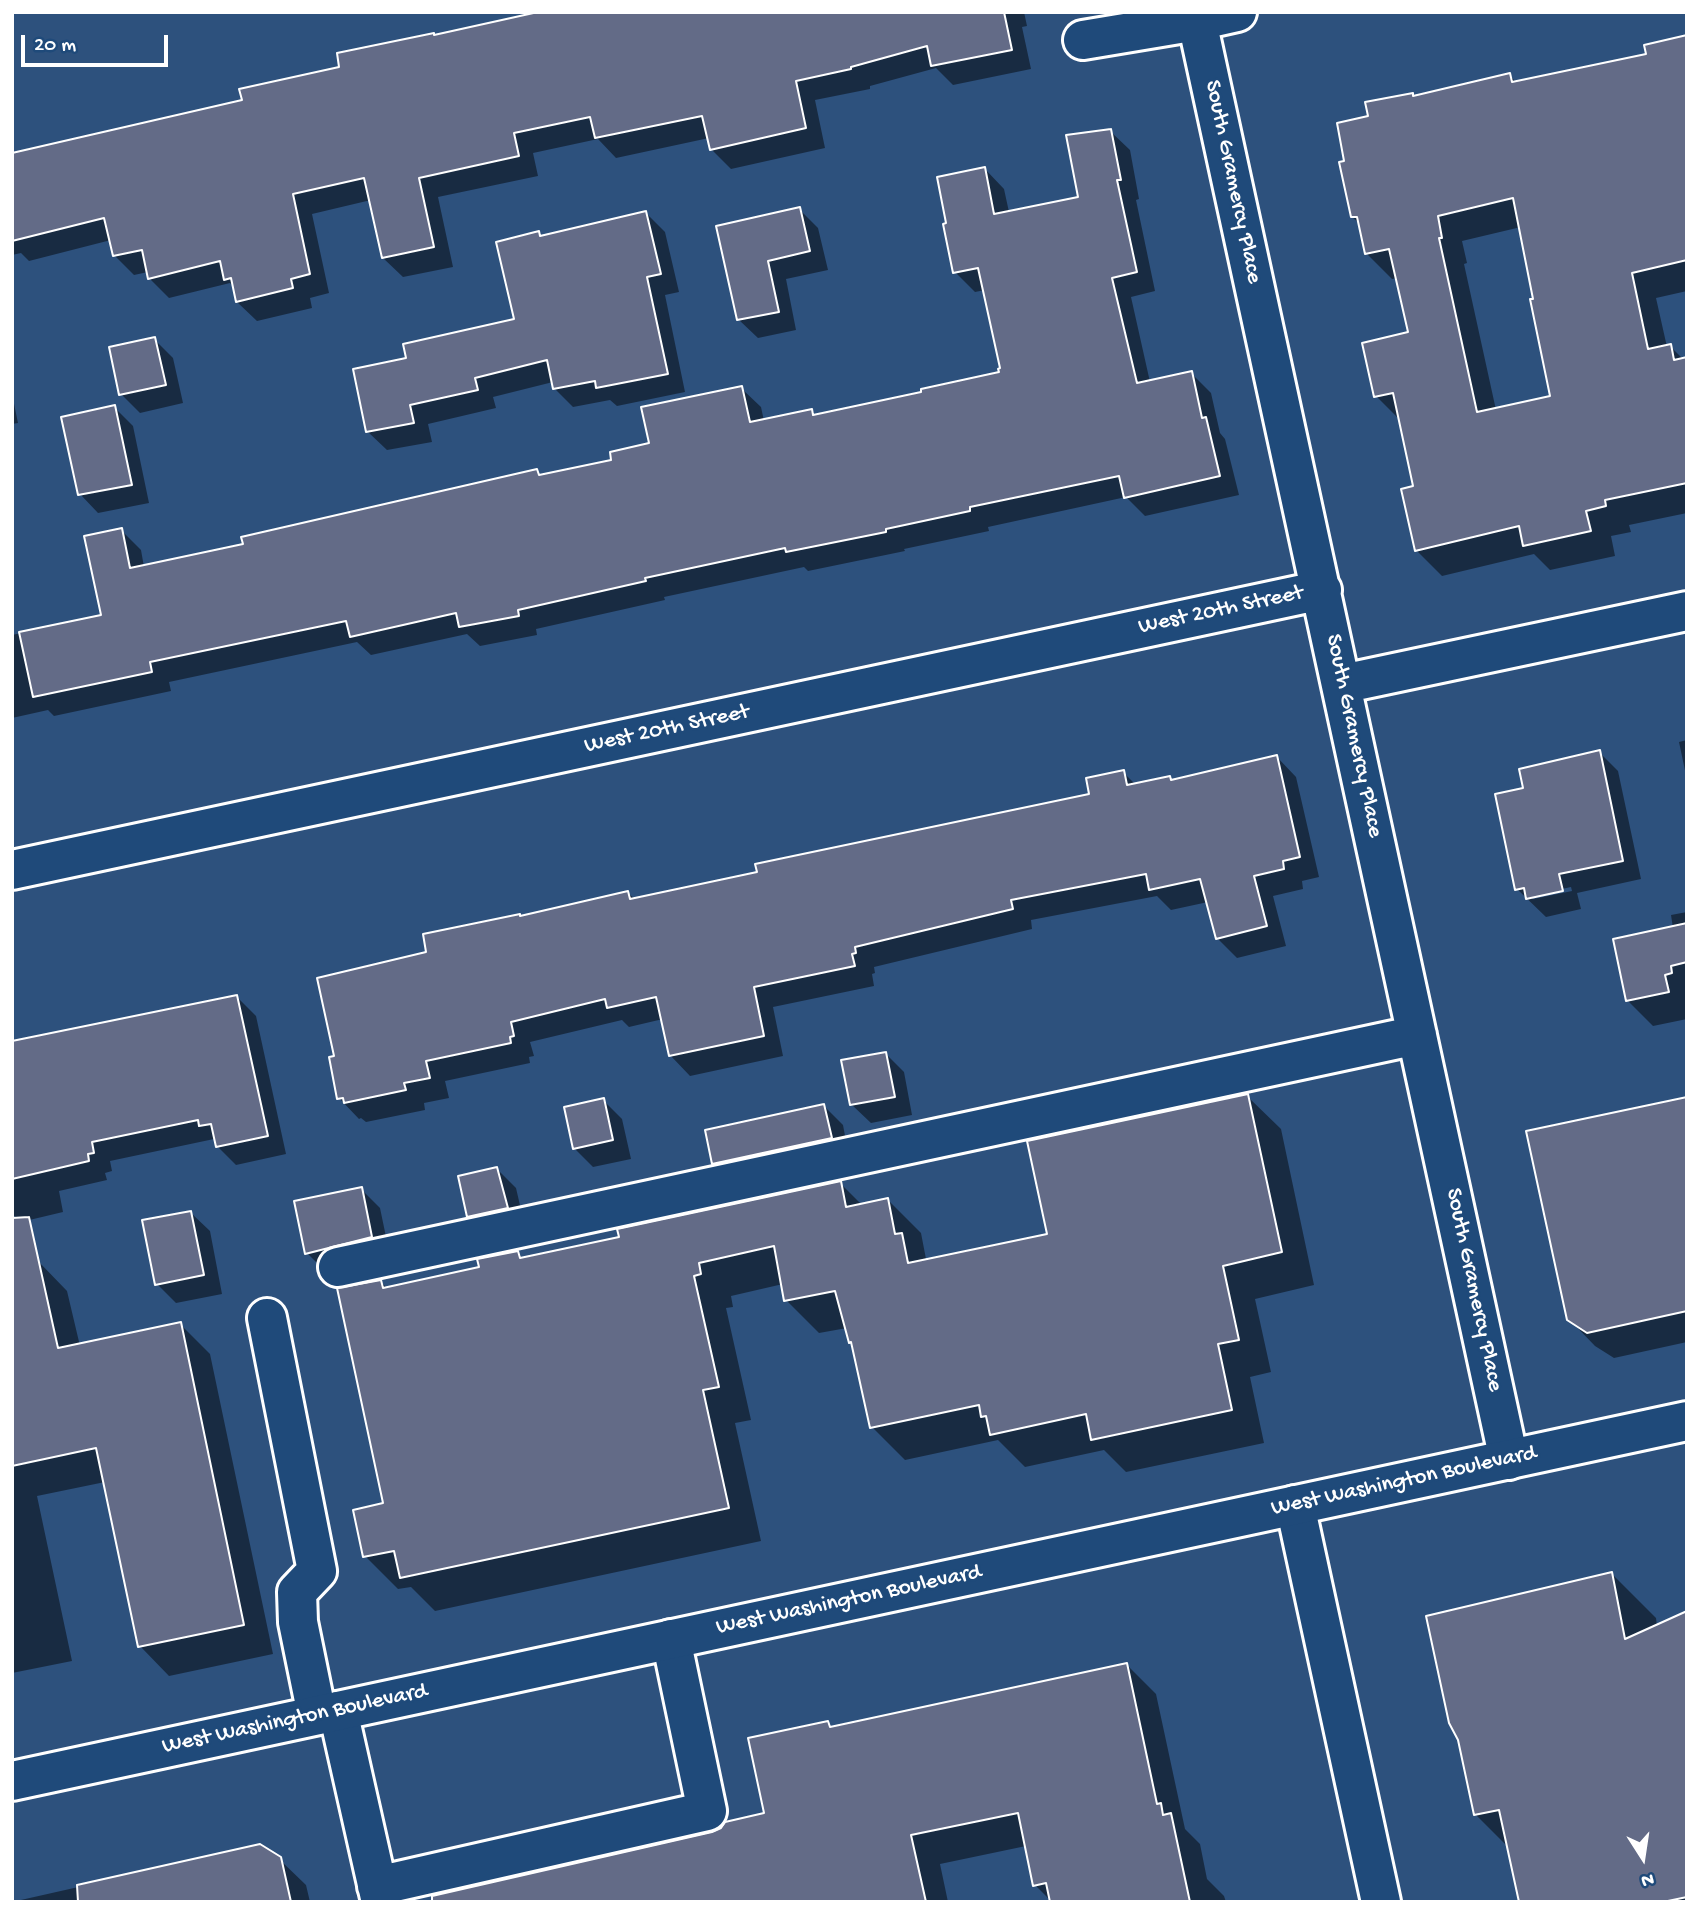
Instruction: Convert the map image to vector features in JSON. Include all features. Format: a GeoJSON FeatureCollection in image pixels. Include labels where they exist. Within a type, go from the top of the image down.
{"type":"FeatureCollection","features":[{"type":"Feature","properties":{"kind":"street"},"geometry":{"type":"LineString","coordinates":[[1083,40],[1196,17],[1237,12]]}},
{"type":"Feature","properties":{"kind":"street","name":"South Gramercy Place"},"geometry":{"type":"LineString","coordinates":[[1196,17],[1509,1460]]}},
{"type":"Feature","properties":{"kind":"street","name":"West 20th Street"},"geometry":{"type":"LineString","coordinates":[[12,870],[1322,590]]}},
{"type":"Feature","properties":{"kind":"street"},"geometry":{"type":"LineString","coordinates":[[1342,684],[1687,611]]}},
{"type":"Feature","properties":{"kind":"street"},"geometry":{"type":"LineString","coordinates":[[338,1267],[1418,1035]]}},
{"type":"Feature","properties":{"kind":"street"},"geometry":{"type":"LineString","coordinates":[[267,1318],[317,1571],[297,1592],[298,1622],[328,1713],[379,1894],[707,1811],[671,1639]]}},
{"type":"Feature","properties":{"kind":"street","name":"West Washington Boulevard"},"geometry":{"type":"LineString","coordinates":[[12,1781],[1687,1421]]}},
{"type":"Feature","properties":{"kind":"street"},"geometry":{"type":"LineString","coordinates":[[1295,1505],[1381,1902]]}},
{"type":"Feature","properties":{"kind":"building"},"geometry":{"type":"Polygon","coordinates":[[[538,12],[1004,12],[1012,50],[931,66],[927,46],[851,69],[796,81],[806,128],[710,150],[702,116],[595,138],[590,117],[514,133],[519,156],[419,178],[434,247],[382,258],[364,178],[293,194],[310,274],[291,279],[293,288],[236,302],[231,278],[224,280],[220,261],[148,279],[142,250],[113,256],[104,218],[12,241],[12,153],[242,100],[239,89],[339,67],[337,53],[538,12]]]}},
{"type":"Feature","properties":{"kind":"building"},"geometry":{"type":"Polygon","coordinates":[[[1687,35],[1687,260],[1632,273],[1648,349],[1671,344],[1674,360],[1687,357],[1687,483],[1605,500],[1606,506],[1586,511],[1591,531],[1523,546],[1519,526],[1415,551],[1401,489],[1413,486],[1393,393],[1374,397],[1362,343],[1408,332],[1389,249],[1365,254],[1357,217],[1351,217],[1339,162],[1344,161],[1337,123],[1368,116],[1365,102],[1413,93],[1413,96],[1510,73],[1512,82],[1646,54],[1644,45],[1687,35]],[[1513,198],[1438,216],[1442,238],[1439,238],[1477,412],[1550,396],[1530,299],[1533,299],[1513,198]]]}},
{"type":"Feature","properties":{"kind":"building"},"geometry":{"type":"Polygon","coordinates":[[[1111,129],[1121,180],[1117,180],[1137,272],[1112,278],[1137,383],[1192,371],[1202,418],[1206,417],[1220,476],[1124,498],[1119,476],[970,507],[970,511],[886,529],[886,532],[786,552],[785,548],[645,578],[646,581],[518,610],[519,616],[459,627],[456,613],[350,637],[346,621],[150,662],[152,672],[33,697],[19,632],[101,615],[84,536],[122,528],[130,568],[243,544],[241,537],[537,469],[539,475],[611,460],[610,452],[649,443],[641,407],[742,386],[750,422],[812,409],[813,415],[999,372],[978,268],[953,273],[937,177],[985,167],[994,214],[1078,197],[1066,135],[1111,129]]]}},
{"type":"Feature","properties":{"kind":"building"},"geometry":{"type":"Polygon","coordinates":[[[800,207],[810,251],[768,261],[779,312],[737,320],[716,226],[800,207]]]}},
{"type":"Feature","properties":{"kind":"building"},"geometry":{"type":"Polygon","coordinates":[[[646,211],[661,274],[647,277],[668,374],[596,388],[595,381],[553,389],[547,360],[475,378],[478,390],[410,405],[414,423],[366,432],[353,369],[406,358],[403,344],[514,319],[496,242],[539,231],[540,236],[646,211]]]}},
{"type":"Feature","properties":{"kind":"building"},"geometry":{"type":"Polygon","coordinates":[[[155,337],[166,385],[119,395],[109,347],[155,337]]]}},
{"type":"Feature","properties":{"kind":"building"},"geometry":{"type":"Polygon","coordinates":[[[115,405],[132,485],[78,495],[61,417],[115,405]]]}},
{"type":"Feature","properties":{"kind":"building"},"geometry":{"type":"Polygon","coordinates":[[[1600,750],[1623,861],[1559,874],[1563,891],[1526,899],[1524,888],[1515,890],[1495,794],[1523,788],[1519,769],[1600,750]]]}},
{"type":"Feature","properties":{"kind":"building"},"geometry":{"type":"Polygon","coordinates":[[[1277,755],[1300,857],[1283,861],[1284,869],[1254,876],[1267,926],[1216,939],[1200,879],[1149,890],[1146,874],[1011,900],[1013,909],[855,947],[856,953],[852,954],[855,966],[754,987],[764,1036],[669,1056],[656,997],[607,1008],[605,999],[511,1022],[514,1036],[510,1037],[511,1043],[426,1061],[430,1078],[404,1083],[406,1090],[344,1103],[343,1098],[337,1099],[329,1057],[334,1056],[317,978],[426,952],[423,934],[520,916],[628,891],[630,899],[757,872],[755,864],[1089,794],[1086,778],[1124,770],[1127,785],[1170,776],[1171,780],[1277,755]]]}},
{"type":"Feature","properties":{"kind":"building"},"geometry":{"type":"Polygon","coordinates":[[[1687,923],[1687,962],[1671,966],[1672,973],[1665,975],[1669,992],[1626,1001],[1613,939],[1687,923]]]}},
{"type":"Feature","properties":{"kind":"building"},"geometry":{"type":"Polygon","coordinates":[[[237,995],[268,1136],[216,1147],[211,1124],[199,1126],[198,1120],[92,1142],[94,1153],[88,1154],[89,1161],[12,1179],[12,1041],[237,995]]]}},
{"type":"Feature","properties":{"kind":"building"},"geometry":{"type":"Polygon","coordinates":[[[886,1052],[895,1097],[850,1105],[841,1060],[886,1052]]]}},
{"type":"Feature","properties":{"kind":"building"},"geometry":{"type":"Polygon","coordinates":[[[1248,1094],[1282,1252],[1223,1266],[1239,1340],[1218,1344],[1232,1410],[1091,1440],[1086,1414],[990,1435],[986,1416],[981,1417],[979,1405],[870,1428],[851,1342],[849,1343],[835,1291],[784,1301],[774,1246],[699,1263],[701,1274],[694,1276],[719,1387],[703,1390],[729,1508],[400,1578],[394,1551],[363,1557],[353,1510],[383,1503],[337,1288],[381,1280],[383,1288],[479,1267],[477,1259],[518,1251],[520,1258],[619,1237],[617,1229],[841,1181],[846,1207],[888,1198],[895,1234],[902,1233],[908,1263],[1047,1234],[1027,1141],[1248,1094]]]}},
{"type":"Feature","properties":{"kind":"building"},"geometry":{"type":"Polygon","coordinates":[[[1687,1097],[1687,1311],[1587,1333],[1567,1320],[1526,1131],[1687,1097]]]}},
{"type":"Feature","properties":{"kind":"building"},"geometry":{"type":"Polygon","coordinates":[[[604,1098],[613,1140],[573,1149],[564,1107],[604,1098]]]}},
{"type":"Feature","properties":{"kind":"building"},"geometry":{"type":"Polygon","coordinates":[[[824,1104],[832,1138],[712,1164],[705,1130],[824,1104]]]}},
{"type":"Feature","properties":{"kind":"building"},"geometry":{"type":"Polygon","coordinates":[[[497,1167],[508,1208],[467,1217],[458,1176],[497,1167]]]}},
{"type":"Feature","properties":{"kind":"building"},"geometry":{"type":"Polygon","coordinates":[[[362,1187],[372,1237],[305,1254],[294,1201],[362,1187]]]}},
{"type":"Feature","properties":{"kind":"building"},"geometry":{"type":"Polygon","coordinates":[[[191,1211],[204,1275],[155,1285],[142,1220],[191,1211]]]}},
{"type":"Feature","properties":{"kind":"building"},"geometry":{"type":"Polygon","coordinates":[[[29,1217],[58,1348],[181,1322],[244,1625],[138,1647],[96,1448],[12,1466],[12,1218],[29,1217]]]}},
{"type":"Feature","properties":{"kind":"building"},"geometry":{"type":"Polygon","coordinates":[[[1612,1572],[1625,1639],[1687,1611],[1687,1897],[1663,1902],[1519,1902],[1499,1810],[1474,1815],[1458,1740],[1449,1723],[1426,1616],[1612,1572]]]}},
{"type":"Feature","properties":{"kind":"building"},"geometry":{"type":"Polygon","coordinates":[[[1127,1663],[1157,1804],[1161,1803],[1163,1815],[1171,1813],[1190,1902],[1050,1902],[1046,1883],[1033,1886],[1018,1813],[911,1835],[926,1902],[432,1902],[432,1896],[712,1832],[721,1828],[725,1822],[764,1813],[748,1738],[828,1721],[830,1727],[1127,1663]]]}},
{"type":"Feature","properties":{"kind":"building"},"geometry":{"type":"Polygon","coordinates":[[[260,1844],[281,1857],[291,1902],[78,1902],[77,1885],[260,1844]]]}}]}
